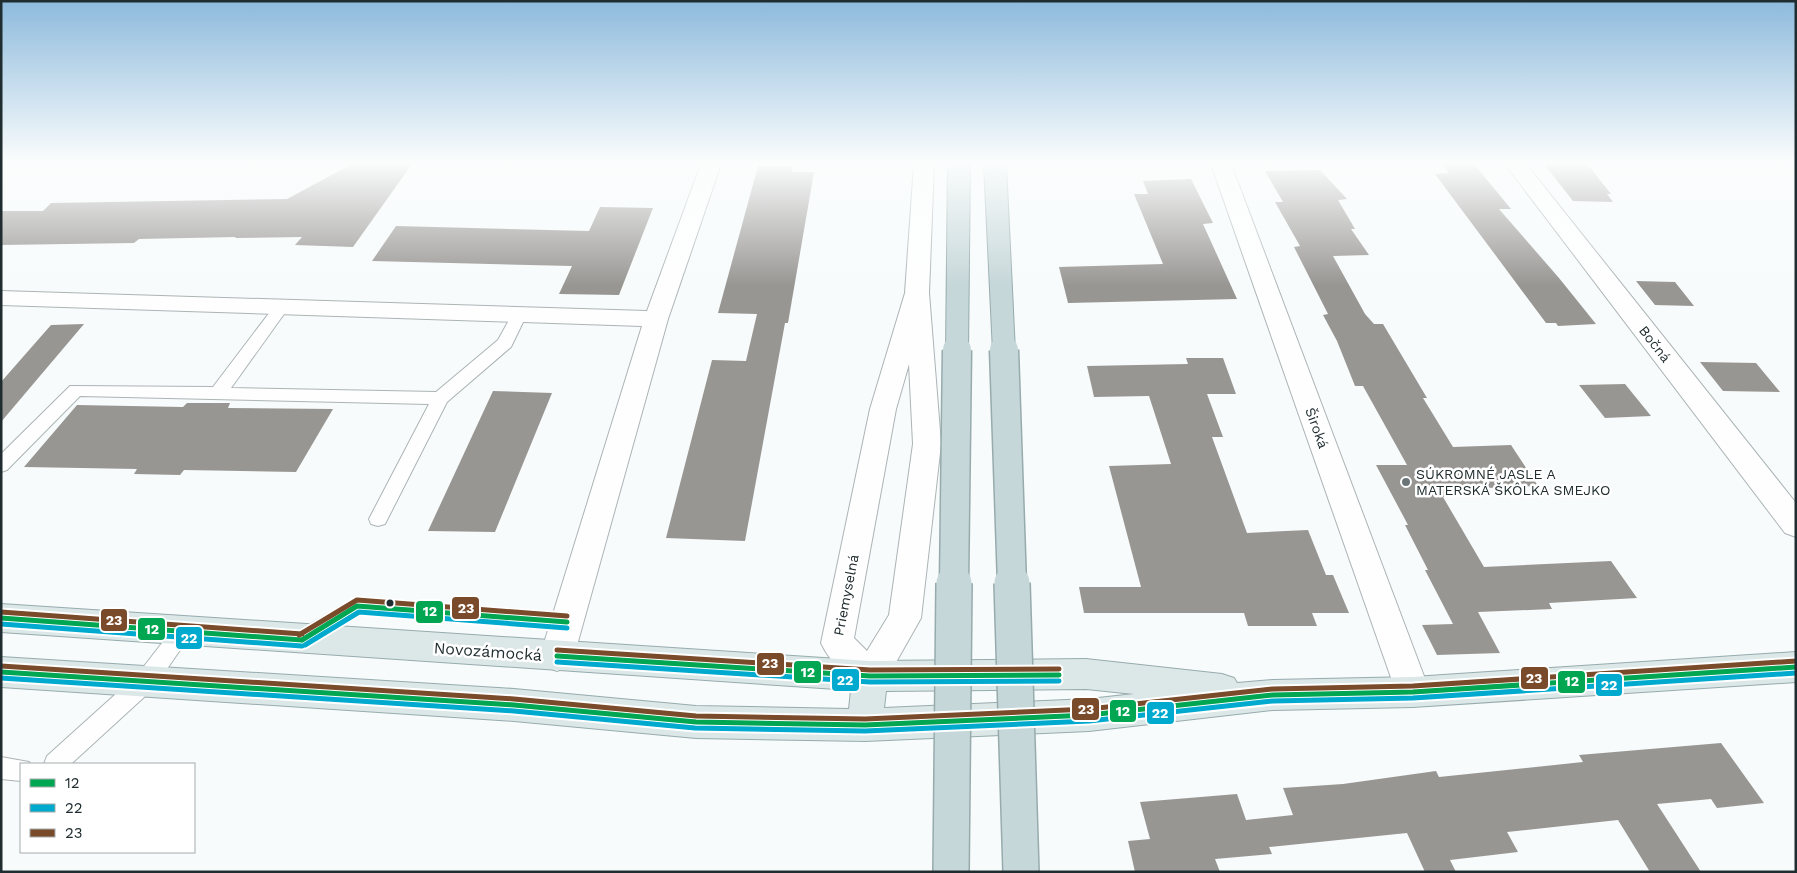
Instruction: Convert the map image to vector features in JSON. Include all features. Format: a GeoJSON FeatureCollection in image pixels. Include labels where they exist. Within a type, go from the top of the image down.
{"type":"FeatureCollection","features":[{"type":"Feature","properties":{"kind":"highway"},"geometry":{"type":"LineString","coordinates":[[951,872],[959,205]]}},
{"type":"Feature","properties":{"kind":"highway"},"geometry":{"type":"LineString","coordinates":[[997,205],[1003,325],[1021,872]]}},
{"type":"Feature","properties":{"kind":"main road","name":"Novozámocká"},"geometry":{"type":"LineString","coordinates":[[1,618],[302,640],[870,676],[1086,674],[1273,695]]}},
{"type":"Feature","properties":{"kind":"main road","name":"Novozámocká"},"geometry":{"type":"LineString","coordinates":[[1,672],[311,694],[514,705],[696,722],[865,725],[1089,715],[1273,695],[1413,692],[1796,667]]}},
{"type":"Feature","properties":{"kind":"main road"},"geometry":{"type":"LineString","coordinates":[[865,725],[870,676]]}},
{"type":"Feature","properties":{"kind":"street"},"geometry":{"type":"LineString","coordinates":[[557,656],[656,318],[697,205]]}},
{"type":"Feature","properties":{"kind":"street","name":"Priemyselná"},"geometry":{"type":"LineString","coordinates":[[917,293],[883,409],[838,643],[870,676],[905,618],[927,444],[917,293],[922,205]]}},
{"type":"Feature","properties":{"kind":"street","name":"Široká"},"geometry":{"type":"LineString","coordinates":[[1236,205],[1413,692]]}},
{"type":"Feature","properties":{"kind":"street","name":"Bočná"},"geometry":{"type":"LineString","coordinates":[[1546,205],[1796,525]]}},
{"type":"Feature","properties":{"kind":"street"},"geometry":{"type":"LineString","coordinates":[[1,298],[656,318]]}},
{"type":"Feature","properties":{"kind":"lane"},"geometry":{"type":"LineString","coordinates":[[217,394],[281,307]]}},
{"type":"Feature","properties":{"kind":"lane"},"geometry":{"type":"LineString","coordinates":[[378,519],[440,398],[505,344],[519,314]]}},
{"type":"Feature","properties":{"kind":"lane"},"geometry":{"type":"LineString","coordinates":[[1,465],[76,390],[440,398]]}},
{"type":"Feature","properties":{"kind":"lane"},"geometry":{"type":"LineString","coordinates":[[302,640],[357,606],[568,622]]}},
{"type":"Feature","properties":{"kind":"lane"},"geometry":{"type":"LineString","coordinates":[[56,763],[146,681],[183,631]]}},
{"type":"Feature","properties":{"kind":"lane"},"geometry":{"type":"LineString","coordinates":[[1,768],[20,770]]}},
{"type":"Feature","properties":{"kind":"building"},"geometry":{"type":"Polygon","coordinates":[[[49,205],[383,205],[353,247],[295,245],[302,237],[139,239],[134,243],[1,245],[1,211],[43,211],[49,205]]]}},
{"type":"Feature","properties":{"kind":"building"},"geometry":{"type":"Polygon","coordinates":[[[747,205],[808,205],[788,323],[785,323],[745,541],[666,538],[712,360],[746,361],[757,314],[718,313],[747,205]]]}},
{"type":"Feature","properties":{"kind":"building"},"geometry":{"type":"Polygon","coordinates":[[[1138,205],[1204,205],[1213,223],[1203,224],[1237,299],[1068,303],[1059,267],[1163,264],[1138,205]]]}},
{"type":"Feature","properties":{"kind":"building"},"geometry":{"type":"Polygon","coordinates":[[[1277,205],[1341,205],[1355,229],[1351,229],[1369,255],[1333,256],[1365,314],[1374,324],[1383,324],[1427,398],[1423,398],[1453,447],[1511,445],[1538,486],[1460,489],[1463,495],[1443,497],[1484,567],[1611,561],[1637,598],[1549,603],[1552,609],[1478,612],[1500,653],[1437,655],[1422,625],[1453,624],[1425,570],[1428,570],[1405,525],[1408,525],[1376,465],[1407,465],[1363,386],[1355,386],[1337,341],[1323,315],[1328,314],[1294,247],[1300,246],[1277,205]]]}},
{"type":"Feature","properties":{"kind":"building"},"geometry":{"type":"Polygon","coordinates":[[[1458,205],[1507,205],[1511,209],[1499,209],[1596,324],[1558,326],[1556,323],[1546,323],[1458,205]]]}},
{"type":"Feature","properties":{"kind":"building"},"geometry":{"type":"Polygon","coordinates":[[[600,207],[653,208],[619,295],[559,294],[572,266],[372,261],[396,226],[589,231],[600,207]]]}},
{"type":"Feature","properties":{"kind":"building"},"geometry":{"type":"Polygon","coordinates":[[[1636,281],[1675,282],[1694,306],[1655,305],[1636,281]]]}},
{"type":"Feature","properties":{"kind":"building"},"geometry":{"type":"Polygon","coordinates":[[[84,324],[1,422],[1,382],[51,325],[84,324]]]}},
{"type":"Feature","properties":{"kind":"building"},"geometry":{"type":"Polygon","coordinates":[[[1186,358],[1223,358],[1236,394],[1207,394],[1223,437],[1212,437],[1247,533],[1308,530],[1326,575],[1333,575],[1349,613],[1312,613],[1317,626],[1248,626],[1244,613],[1084,613],[1079,587],[1141,587],[1109,466],[1171,464],[1149,396],[1094,397],[1087,366],[1188,364],[1186,358]]]}},
{"type":"Feature","properties":{"kind":"building"},"geometry":{"type":"Polygon","coordinates":[[[1700,362],[1756,363],[1780,392],[1723,391],[1700,362]]]}},
{"type":"Feature","properties":{"kind":"building"},"geometry":{"type":"Polygon","coordinates":[[[1625,384],[1651,416],[1605,418],[1579,385],[1625,384]]]}},
{"type":"Feature","properties":{"kind":"building"},"geometry":{"type":"Polygon","coordinates":[[[493,391],[552,393],[495,532],[428,531],[493,391]]]}},
{"type":"Feature","properties":{"kind":"building"},"geometry":{"type":"Polygon","coordinates":[[[187,403],[230,403],[228,408],[333,409],[296,472],[184,470],[180,475],[134,474],[137,469],[24,467],[77,405],[183,407],[187,403]]]}},
{"type":"Feature","properties":{"kind":"building"},"geometry":{"type":"Polygon","coordinates":[[[1721,743],[1764,803],[1717,808],[1711,799],[1657,804],[1701,872],[1650,872],[1618,820],[1507,832],[1518,852],[1450,860],[1456,872],[1425,872],[1407,833],[1269,847],[1272,854],[1215,859],[1220,872],[1135,872],[1128,841],[1150,839],[1140,802],[1237,794],[1246,820],[1293,815],[1283,788],[1343,784],[1436,771],[1439,777],[1583,762],[1579,755],[1721,743]]]}},
{"type":"Feature","properties":{"kind":"transit line","name":"23"},"geometry":{"type":"LineString","coordinates":[[299,635],[357,600],[567,616]]}},
{"type":"Feature","properties":{"kind":"transit line","name":"12"},"geometry":{"type":"LineString","coordinates":[[302,640],[357,606],[567,622]]}},
{"type":"Feature","properties":{"kind":"transit line","name":"23"},"geometry":{"type":"LineString","coordinates":[[1,612],[302,634]]}},
{"type":"Feature","properties":{"kind":"transit line","name":"22"},"geometry":{"type":"LineString","coordinates":[[305,645],[359,612],[567,628]]}},
{"type":"Feature","properties":{"kind":"transit line","name":"12"},"geometry":{"type":"LineString","coordinates":[[1,618],[302,640]]}},
{"type":"Feature","properties":{"kind":"transit line","name":"22"},"geometry":{"type":"LineString","coordinates":[[1,624],[302,646]]}},
{"type":"Feature","properties":{"kind":"transit line","name":"23"},"geometry":{"type":"LineString","coordinates":[[557,650],[870,670],[1059,669]]}},
{"type":"Feature","properties":{"kind":"transit line","name":"12"},"geometry":{"type":"LineString","coordinates":[[557,656],[870,676],[1059,675]]}},
{"type":"Feature","properties":{"kind":"transit line","name":"23"},"geometry":{"type":"LineString","coordinates":[[1,666],[514,699],[696,716],[865,719],[1089,709],[1273,689],[1413,686],[1796,661]]}},
{"type":"Feature","properties":{"kind":"transit line","name":"22"},"geometry":{"type":"LineString","coordinates":[[557,662],[870,682],[1059,681]]}},
{"type":"Feature","properties":{"kind":"transit line","name":"12"},"geometry":{"type":"LineString","coordinates":[[1,672],[514,705],[696,722],[865,725],[1089,715],[1273,695],[1413,692],[1796,667]]}},
{"type":"Feature","properties":{"kind":"transit line","name":"22"},"geometry":{"type":"LineString","coordinates":[[1,678],[514,711],[695,728],[865,731],[1089,721],[1273,701],[1413,698],[1796,673]]}},
{"type":"Feature","properties":{"kind":"place","name":"SÚKROMNÉ JASLE A MATERSKÁ ŠKÔLKA SMEJKO"},"geometry":{"type":"Point","coordinates":[1406,482]}}]}
